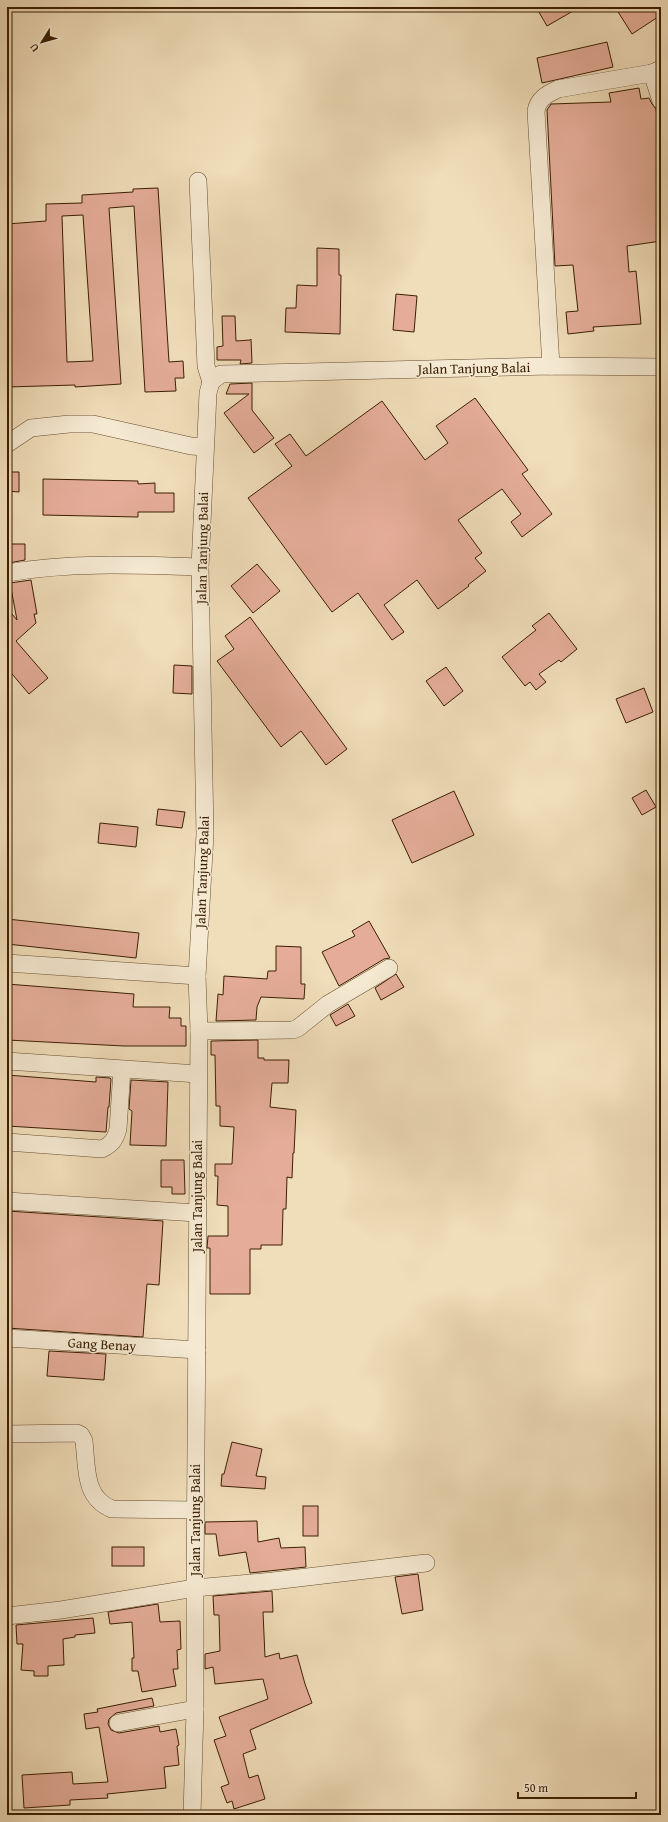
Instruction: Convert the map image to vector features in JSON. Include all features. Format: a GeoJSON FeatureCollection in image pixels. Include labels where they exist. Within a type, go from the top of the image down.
{"type":"FeatureCollection","features":[{"type":"Feature","properties":{"kind":"street"},"geometry":{"type":"LineString","coordinates":[[551,366],[536,111],[537,104],[547,94],[558,89],[657,71],[661,101]]}},
{"type":"Feature","properties":{"kind":"street"},"geometry":{"type":"LineString","coordinates":[[198,181],[206,366],[211,382]]}},
{"type":"Feature","properties":{"kind":"street","name":"Jalan Tanjung Balai"},"geometry":{"type":"LineString","coordinates":[[192,1815],[195,1709],[199,1031],[197,976],[205,834],[200,567],[208,393],[211,382],[221,374],[551,366],[661,367]]}},
{"type":"Feature","properties":{"kind":"street"},"geometry":{"type":"LineString","coordinates":[[7,444],[31,428],[69,424],[93,424],[191,446],[205,447]]}},
{"type":"Feature","properties":{"kind":"street"},"geometry":{"type":"LineString","coordinates":[[7,574],[39,568],[94,565],[200,567]]}},
{"type":"Feature","properties":{"kind":"street"},"geometry":{"type":"LineString","coordinates":[[7,963],[197,976]]}},
{"type":"Feature","properties":{"kind":"street"},"geometry":{"type":"LineString","coordinates":[[199,1031],[293,1030],[298,1028],[328,1004],[389,968]]}},
{"type":"Feature","properties":{"kind":"street"},"geometry":{"type":"LineString","coordinates":[[7,1061],[198,1074]]}},
{"type":"Feature","properties":{"kind":"street"},"geometry":{"type":"LineString","coordinates":[[7,1142],[102,1149],[111,1145],[116,1138],[118,1129],[122,1070]]}},
{"type":"Feature","properties":{"kind":"street"},"geometry":{"type":"LineString","coordinates":[[7,1200],[197,1213]]}},
{"type":"Feature","properties":{"kind":"street","name":"Gang Benay"},"geometry":{"type":"LineString","coordinates":[[7,1338],[196,1350]]}},
{"type":"Feature","properties":{"kind":"street"},"geometry":{"type":"LineString","coordinates":[[7,1434],[76,1433],[81,1435],[84,1441],[90,1487],[96,1499],[103,1505],[112,1509],[195,1510]]}},
{"type":"Feature","properties":{"kind":"street"},"geometry":{"type":"LineString","coordinates":[[7,1616],[61,1610],[195,1588],[274,1581],[426,1563]]}},
{"type":"Feature","properties":{"kind":"street"},"geometry":{"type":"LineString","coordinates":[[118,1723],[195,1709]]}},
{"type":"Feature","properties":{"kind":"building"},"geometry":{"type":"Polygon","coordinates":[[[536,7],[580,7],[547,26],[536,7]]]}},
{"type":"Feature","properties":{"kind":"building"},"geometry":{"type":"Polygon","coordinates":[[[615,7],[661,7],[661,15],[632,34],[615,7]]]}},
{"type":"Feature","properties":{"kind":"building"},"geometry":{"type":"Polygon","coordinates":[[[607,42],[613,67],[542,83],[537,58],[607,42]]]}},
{"type":"Feature","properties":{"kind":"building"},"geometry":{"type":"Polygon","coordinates":[[[639,88],[641,99],[649,98],[656,109],[661,142],[661,241],[627,246],[629,272],[636,271],[641,324],[593,327],[594,331],[568,334],[566,312],[578,311],[573,265],[555,266],[547,110],[551,104],[611,102],[609,93],[639,88]]]}},
{"type":"Feature","properties":{"kind":"building"},"geometry":{"type":"Polygon","coordinates":[[[158,188],[169,362],[183,361],[184,378],[175,378],[176,391],[145,392],[134,206],[109,208],[121,384],[75,387],[75,385],[7,387],[7,224],[46,221],[46,204],[82,203],[82,195],[133,192],[133,189],[158,188]],[[83,215],[62,216],[67,362],[93,361],[83,215]]]}},
{"type":"Feature","properties":{"kind":"building"},"geometry":{"type":"Polygon","coordinates":[[[317,248],[339,249],[339,275],[341,275],[340,334],[285,332],[286,308],[296,308],[297,285],[317,286],[317,248]]]}},
{"type":"Feature","properties":{"kind":"building"},"geometry":{"type":"Polygon","coordinates":[[[396,294],[417,296],[414,332],[393,330],[396,294]]]}},
{"type":"Feature","properties":{"kind":"building"},"geometry":{"type":"Polygon","coordinates":[[[222,316],[235,316],[236,341],[251,339],[252,363],[240,364],[241,360],[217,360],[217,347],[223,346],[222,316]]]}},
{"type":"Feature","properties":{"kind":"building"},"geometry":{"type":"Polygon","coordinates":[[[252,383],[252,410],[274,438],[254,453],[224,413],[249,394],[226,394],[230,384],[252,383]]]}},
{"type":"Feature","properties":{"kind":"building"},"geometry":{"type":"Polygon","coordinates":[[[475,398],[528,470],[522,474],[552,514],[522,537],[511,522],[521,514],[502,489],[458,520],[482,553],[475,558],[486,571],[468,585],[469,586],[438,609],[417,580],[384,605],[404,632],[392,640],[358,593],[332,612],[248,498],[292,466],[275,444],[290,434],[306,456],[382,401],[425,460],[448,443],[436,426],[475,398]]]}},
{"type":"Feature","properties":{"kind":"building"},"geometry":{"type":"Polygon","coordinates":[[[7,472],[19,472],[19,492],[7,491],[7,472]]]}},
{"type":"Feature","properties":{"kind":"building"},"geometry":{"type":"Polygon","coordinates":[[[43,479],[138,481],[138,484],[155,483],[155,493],[174,493],[174,512],[138,512],[138,517],[43,515],[43,479]]]}},
{"type":"Feature","properties":{"kind":"building"},"geometry":{"type":"Polygon","coordinates":[[[9,544],[25,544],[25,560],[9,563],[9,544]]]}},
{"type":"Feature","properties":{"kind":"building"},"geometry":{"type":"Polygon","coordinates":[[[257,564],[280,591],[253,613],[231,586],[257,564]]]}},
{"type":"Feature","properties":{"kind":"building"},"geometry":{"type":"Polygon","coordinates":[[[31,580],[37,614],[34,614],[36,623],[16,641],[48,678],[29,694],[7,668],[7,608],[17,620],[10,583],[31,580]]]}},
{"type":"Feature","properties":{"kind":"building"},"geometry":{"type":"Polygon","coordinates":[[[549,613],[577,649],[561,662],[559,660],[539,674],[546,682],[536,690],[530,682],[525,686],[502,657],[536,630],[532,626],[549,613]]]}},
{"type":"Feature","properties":{"kind":"building"},"geometry":{"type":"Polygon","coordinates":[[[250,617],[347,749],[326,765],[301,731],[281,747],[217,661],[234,649],[225,636],[250,617]]]}},
{"type":"Feature","properties":{"kind":"building"},"geometry":{"type":"Polygon","coordinates":[[[174,665],[192,666],[192,694],[173,693],[174,665]]]}},
{"type":"Feature","properties":{"kind":"building"},"geometry":{"type":"Polygon","coordinates":[[[446,667],[463,691],[444,706],[426,681],[446,667]]]}},
{"type":"Feature","properties":{"kind":"building"},"geometry":{"type":"Polygon","coordinates":[[[644,688],[653,712],[626,723],[616,699],[644,688]]]}},
{"type":"Feature","properties":{"kind":"building"},"geometry":{"type":"Polygon","coordinates":[[[646,790],[656,807],[642,815],[632,798],[646,790]]]}},
{"type":"Feature","properties":{"kind":"building"},"geometry":{"type":"Polygon","coordinates":[[[454,791],[474,835],[412,863],[392,820],[454,791]]]}},
{"type":"Feature","properties":{"kind":"building"},"geometry":{"type":"Polygon","coordinates":[[[158,809],[185,812],[182,828],[156,825],[158,809]]]}},
{"type":"Feature","properties":{"kind":"building"},"geometry":{"type":"Polygon","coordinates":[[[100,823],[138,827],[136,847],[98,843],[100,823]]]}},
{"type":"Feature","properties":{"kind":"building"},"geometry":{"type":"Polygon","coordinates":[[[7,919],[139,933],[136,958],[7,944],[7,919]]]}},
{"type":"Feature","properties":{"kind":"building"},"geometry":{"type":"Polygon","coordinates":[[[369,921],[390,958],[384,959],[339,986],[322,952],[355,936],[352,931],[369,921]]]}},
{"type":"Feature","properties":{"kind":"building"},"geometry":{"type":"Polygon","coordinates":[[[276,946],[301,947],[301,984],[305,984],[304,999],[261,997],[257,1007],[256,1020],[216,1021],[218,994],[223,995],[224,976],[267,979],[268,971],[276,971],[276,946]]]}},
{"type":"Feature","properties":{"kind":"building"},"geometry":{"type":"Polygon","coordinates":[[[396,974],[404,987],[381,1000],[375,988],[396,974]]]}},
{"type":"Feature","properties":{"kind":"building"},"geometry":{"type":"Polygon","coordinates":[[[7,984],[134,994],[133,1007],[170,1007],[169,1018],[181,1018],[181,1026],[186,1026],[186,1046],[124,1046],[7,1040],[7,984]]]}},
{"type":"Feature","properties":{"kind":"building"},"geometry":{"type":"Polygon","coordinates":[[[348,1004],[355,1016],[336,1026],[330,1015],[348,1004]]]}},
{"type":"Feature","properties":{"kind":"building"},"geometry":{"type":"Polygon","coordinates":[[[258,1040],[258,1058],[264,1058],[264,1060],[289,1060],[288,1083],[272,1083],[270,1107],[296,1110],[292,1178],[287,1177],[286,1209],[283,1209],[282,1245],[261,1245],[261,1249],[250,1249],[250,1294],[210,1294],[210,1248],[207,1248],[208,1236],[228,1236],[228,1206],[217,1205],[218,1176],[215,1176],[215,1164],[232,1164],[234,1127],[220,1126],[220,1106],[216,1106],[215,1055],[211,1055],[211,1041],[258,1040]]]}},
{"type":"Feature","properties":{"kind":"building"},"geometry":{"type":"Polygon","coordinates":[[[7,1075],[96,1082],[96,1077],[110,1078],[106,1132],[7,1126],[7,1075]]]}},
{"type":"Feature","properties":{"kind":"building"},"geometry":{"type":"Polygon","coordinates":[[[131,1080],[168,1082],[166,1146],[130,1145],[132,1111],[129,1109],[131,1080]]]}},
{"type":"Feature","properties":{"kind":"building"},"geometry":{"type":"Polygon","coordinates":[[[161,1160],[184,1160],[185,1194],[172,1194],[172,1187],[161,1187],[161,1160]]]}},
{"type":"Feature","properties":{"kind":"building"},"geometry":{"type":"Polygon","coordinates":[[[7,1211],[163,1221],[159,1285],[147,1284],[143,1337],[7,1328],[7,1211]]]}},
{"type":"Feature","properties":{"kind":"building"},"geometry":{"type":"Polygon","coordinates":[[[49,1351],[106,1354],[104,1380],[47,1376],[49,1351]]]}},
{"type":"Feature","properties":{"kind":"building"},"geometry":{"type":"Polygon","coordinates":[[[232,1442],[262,1449],[256,1476],[266,1477],[265,1489],[221,1486],[222,1474],[224,1474],[232,1442]]]}},
{"type":"Feature","properties":{"kind":"building"},"geometry":{"type":"Polygon","coordinates":[[[303,1506],[318,1506],[318,1536],[303,1536],[303,1506]]]}},
{"type":"Feature","properties":{"kind":"building"},"geometry":{"type":"Polygon","coordinates":[[[257,1521],[258,1542],[279,1538],[281,1548],[305,1547],[306,1567],[250,1573],[246,1552],[219,1556],[216,1534],[205,1534],[205,1522],[257,1521]]]}},
{"type":"Feature","properties":{"kind":"building"},"geometry":{"type":"Polygon","coordinates":[[[112,1547],[144,1547],[144,1566],[112,1566],[112,1547]]]}},
{"type":"Feature","properties":{"kind":"building"},"geometry":{"type":"Polygon","coordinates":[[[418,1574],[423,1610],[402,1614],[395,1577],[418,1574]]]}},
{"type":"Feature","properties":{"kind":"building"},"geometry":{"type":"Polygon","coordinates":[[[272,1591],[273,1612],[263,1612],[265,1657],[279,1653],[280,1659],[297,1655],[312,1703],[250,1730],[256,1749],[243,1754],[249,1778],[258,1775],[265,1799],[234,1809],[232,1801],[227,1803],[221,1787],[229,1784],[214,1740],[226,1736],[219,1717],[268,1699],[263,1679],[215,1684],[213,1667],[205,1669],[205,1654],[220,1651],[219,1615],[214,1615],[213,1596],[272,1591]]]}},
{"type":"Feature","properties":{"kind":"building"},"geometry":{"type":"Polygon","coordinates":[[[158,1604],[160,1622],[180,1621],[181,1649],[177,1650],[178,1669],[173,1669],[176,1686],[142,1692],[138,1671],[132,1671],[132,1658],[134,1658],[132,1622],[110,1624],[108,1612],[158,1604]]]}},
{"type":"Feature","properties":{"kind":"building"},"geometry":{"type":"Polygon","coordinates":[[[93,1618],[95,1633],[75,1635],[75,1637],[63,1639],[64,1665],[48,1666],[48,1676],[34,1676],[34,1671],[21,1670],[23,1644],[17,1644],[16,1625],[93,1618]]]}},
{"type":"Feature","properties":{"kind":"building"},"geometry":{"type":"Polygon","coordinates":[[[152,1698],[154,1706],[116,1713],[109,1719],[108,1724],[111,1730],[119,1733],[159,1726],[160,1732],[176,1729],[179,1745],[177,1746],[179,1765],[164,1767],[166,1788],[107,1794],[108,1798],[70,1800],[70,1805],[24,1808],[22,1775],[72,1772],[73,1784],[108,1782],[99,1727],[86,1729],[84,1714],[98,1712],[97,1709],[152,1698]]]}}]}
